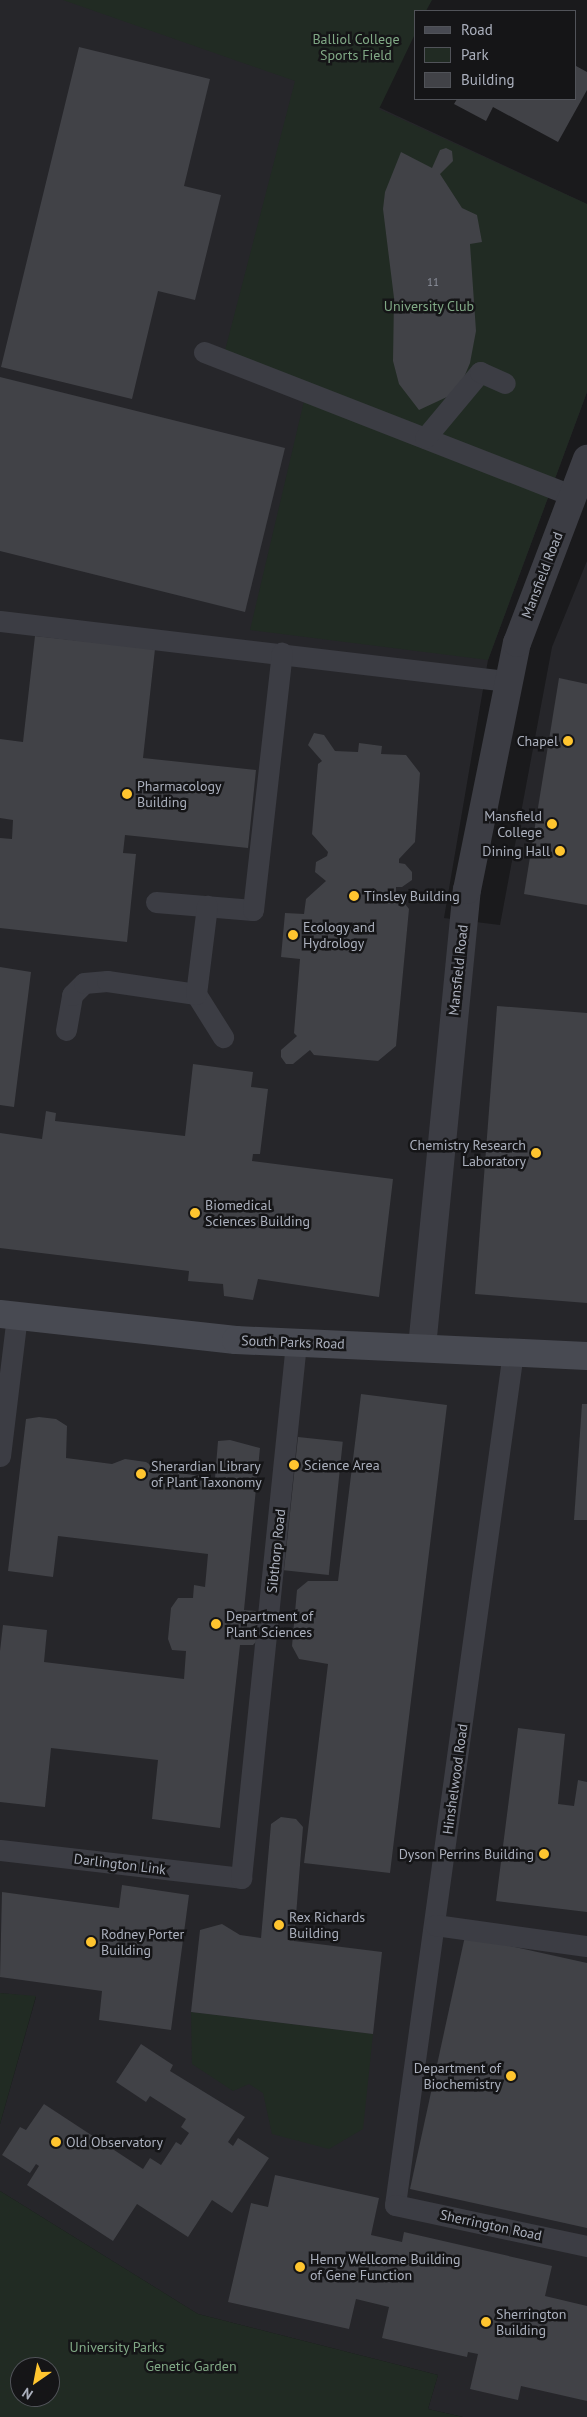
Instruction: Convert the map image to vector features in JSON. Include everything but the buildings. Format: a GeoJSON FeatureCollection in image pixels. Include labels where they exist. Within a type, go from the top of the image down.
{"type":"FeatureCollection","features":[{"type":"Feature","properties":{"kind":"street","name":"Mansfield Road"},"geometry":{"type":"LineString","coordinates":[[422,1347],[459,952],[467,890],[507,681],[520,634],[587,459]]}},
{"type":"Feature","properties":{"kind":"street","name":"South Parks Road"},"geometry":{"type":"LineString","coordinates":[[9,1315],[236,1340],[587,1356]]}},
{"type":"Feature","properties":{"kind":"lane"},"geometry":{"type":"LineString","coordinates":[[204,352],[573,496]]}},
{"type":"Feature","properties":{"kind":"lane"},"geometry":{"type":"LineString","coordinates":[[425,438],[480,372],[505,383]]}},
{"type":"Feature","properties":{"kind":"lane"},"geometry":{"type":"LineString","coordinates":[[0,621],[507,681]]}},
{"type":"Feature","properties":{"kind":"lane"},"geometry":{"type":"LineString","coordinates":[[156,902],[253,910],[282,653]]}},
{"type":"Feature","properties":{"kind":"lane"},"geometry":{"type":"LineString","coordinates":[[207,906],[196,994],[223,1037]]}},
{"type":"Feature","properties":{"kind":"lane"},"geometry":{"type":"LineString","coordinates":[[66,1030],[72,995],[84,983],[107,981],[196,994]]}},
{"type":"Feature","properties":{"kind":"lane"},"geometry":{"type":"LineString","coordinates":[[0,1456],[9,1315]]}},
{"type":"Feature","properties":{"kind":"lane","name":"Sibthorp Road"},"geometry":{"type":"LineString","coordinates":[[241,1878],[296,1343]]}},
{"type":"Feature","properties":{"kind":"lane","name":"Hinshelwood Road"},"geometry":{"type":"LineString","coordinates":[[395,2205],[513,1352]]}},
{"type":"Feature","properties":{"kind":"lane","name":"Darlington Link"},"geometry":{"type":"LineString","coordinates":[[0,1850],[241,1878]]}},
{"type":"Feature","properties":{"kind":"lane"},"geometry":{"type":"LineString","coordinates":[[435,1925],[587,1946]]}},
{"type":"Feature","properties":{"kind":"lane","name":"Sherrington Road"},"geometry":{"type":"LineString","coordinates":[[395,2205],[587,2246]]}},
{"type":"Feature","properties":{"kind":"shaded area","name":"Science Area"},"geometry":{"type":"Polygon","coordinates":[[[0,0],[148,0],[587,204],[587,392],[488,660],[444,918],[500,925],[552,647],[587,561],[587,2417],[463,2417],[428,2409],[438,2375],[198,2314],[0,2191],[0,2124],[36,1997],[0,1993],[0,0]]]}},
{"type":"Feature","properties":{"kind":"green space","name":"University Club"},"geometry":{"type":"Polygon","coordinates":[[[63,0],[432,0],[427,10],[414,10],[414,36],[379,109],[587,204],[587,392],[488,660],[250,630],[304,401],[222,362],[295,81],[63,0]]]}},
{"type":"Feature","properties":{"kind":"green space"},"geometry":{"type":"Polygon","coordinates":[[[0,1993],[36,1996],[0,2124],[0,1993]]]}},
{"type":"Feature","properties":{"kind":"green space"},"geometry":{"type":"Polygon","coordinates":[[[191,2012],[373,2034],[363,2129],[329,2149],[272,2134],[263,2093],[249,2084],[233,2091],[192,2064],[191,2012]]]}},
{"type":"Feature","properties":{"kind":"green space","name":"University Parks"},"geometry":{"type":"Polygon","coordinates":[[[0,2191],[198,2314],[438,2375],[428,2409],[463,2417],[0,2417],[0,2191]]]}},
{"type":"Feature","properties":{"kind":"place","name":"Chapel"},"geometry":{"type":"Point","coordinates":[568,741]}},
{"type":"Feature","properties":{"kind":"place","name":"Pharmacology Building"},"geometry":{"type":"Point","coordinates":[127,794]}},
{"type":"Feature","properties":{"kind":"place","name":"Mansfield College"},"geometry":{"type":"Point","coordinates":[552,824]}},
{"type":"Feature","properties":{"kind":"place","name":"Dining Hall"},"geometry":{"type":"Point","coordinates":[560,851]}},
{"type":"Feature","properties":{"kind":"place","name":"Tinsley Building"},"geometry":{"type":"Point","coordinates":[354,896]}},
{"type":"Feature","properties":{"kind":"place","name":"Ecology and Hydrology"},"geometry":{"type":"Point","coordinates":[293,935]}},
{"type":"Feature","properties":{"kind":"place","name":"Chemistry Research Laboratory"},"geometry":{"type":"Point","coordinates":[536,1153]}},
{"type":"Feature","properties":{"kind":"place","name":"Biomedical Sciences Building"},"geometry":{"type":"Point","coordinates":[195,1213]}},
{"type":"Feature","properties":{"kind":"place","name":"Science Area"},"geometry":{"type":"Point","coordinates":[294,1465]}},
{"type":"Feature","properties":{"kind":"place","name":"Sherardian Library of Plant Taxonomy"},"geometry":{"type":"Point","coordinates":[141,1474]}},
{"type":"Feature","properties":{"kind":"place","name":"Department of Plant Sciences"},"geometry":{"type":"Point","coordinates":[216,1624]}},
{"type":"Feature","properties":{"kind":"place","name":"Dyson Perrins Building"},"geometry":{"type":"Point","coordinates":[544,1854]}},
{"type":"Feature","properties":{"kind":"place","name":"Rex Richards Building"},"geometry":{"type":"Point","coordinates":[279,1925]}},
{"type":"Feature","properties":{"kind":"place","name":"Rodney Porter Building"},"geometry":{"type":"Point","coordinates":[91,1942]}},
{"type":"Feature","properties":{"kind":"place","name":"Department of Biochemistry"},"geometry":{"type":"Point","coordinates":[511,2076]}},
{"type":"Feature","properties":{"kind":"place","name":"Old Observatory"},"geometry":{"type":"Point","coordinates":[56,2142]}},
{"type":"Feature","properties":{"kind":"place","name":"Henry Wellcome Building of Gene Function"},"geometry":{"type":"Point","coordinates":[300,2267]}},
{"type":"Feature","properties":{"kind":"place","name":"Sherrington Building"},"geometry":{"type":"Point","coordinates":[486,2322]}},
{"type":"Feature","properties":{"kind":"park label","name":"Balliol College Sports Field"},"geometry":{"type":"Point","coordinates":[356,48]}},
{"type":"Feature","properties":{"kind":"park label","name":"Genetic Garden"},"geometry":{"type":"Point","coordinates":[191,2366]}}]}
